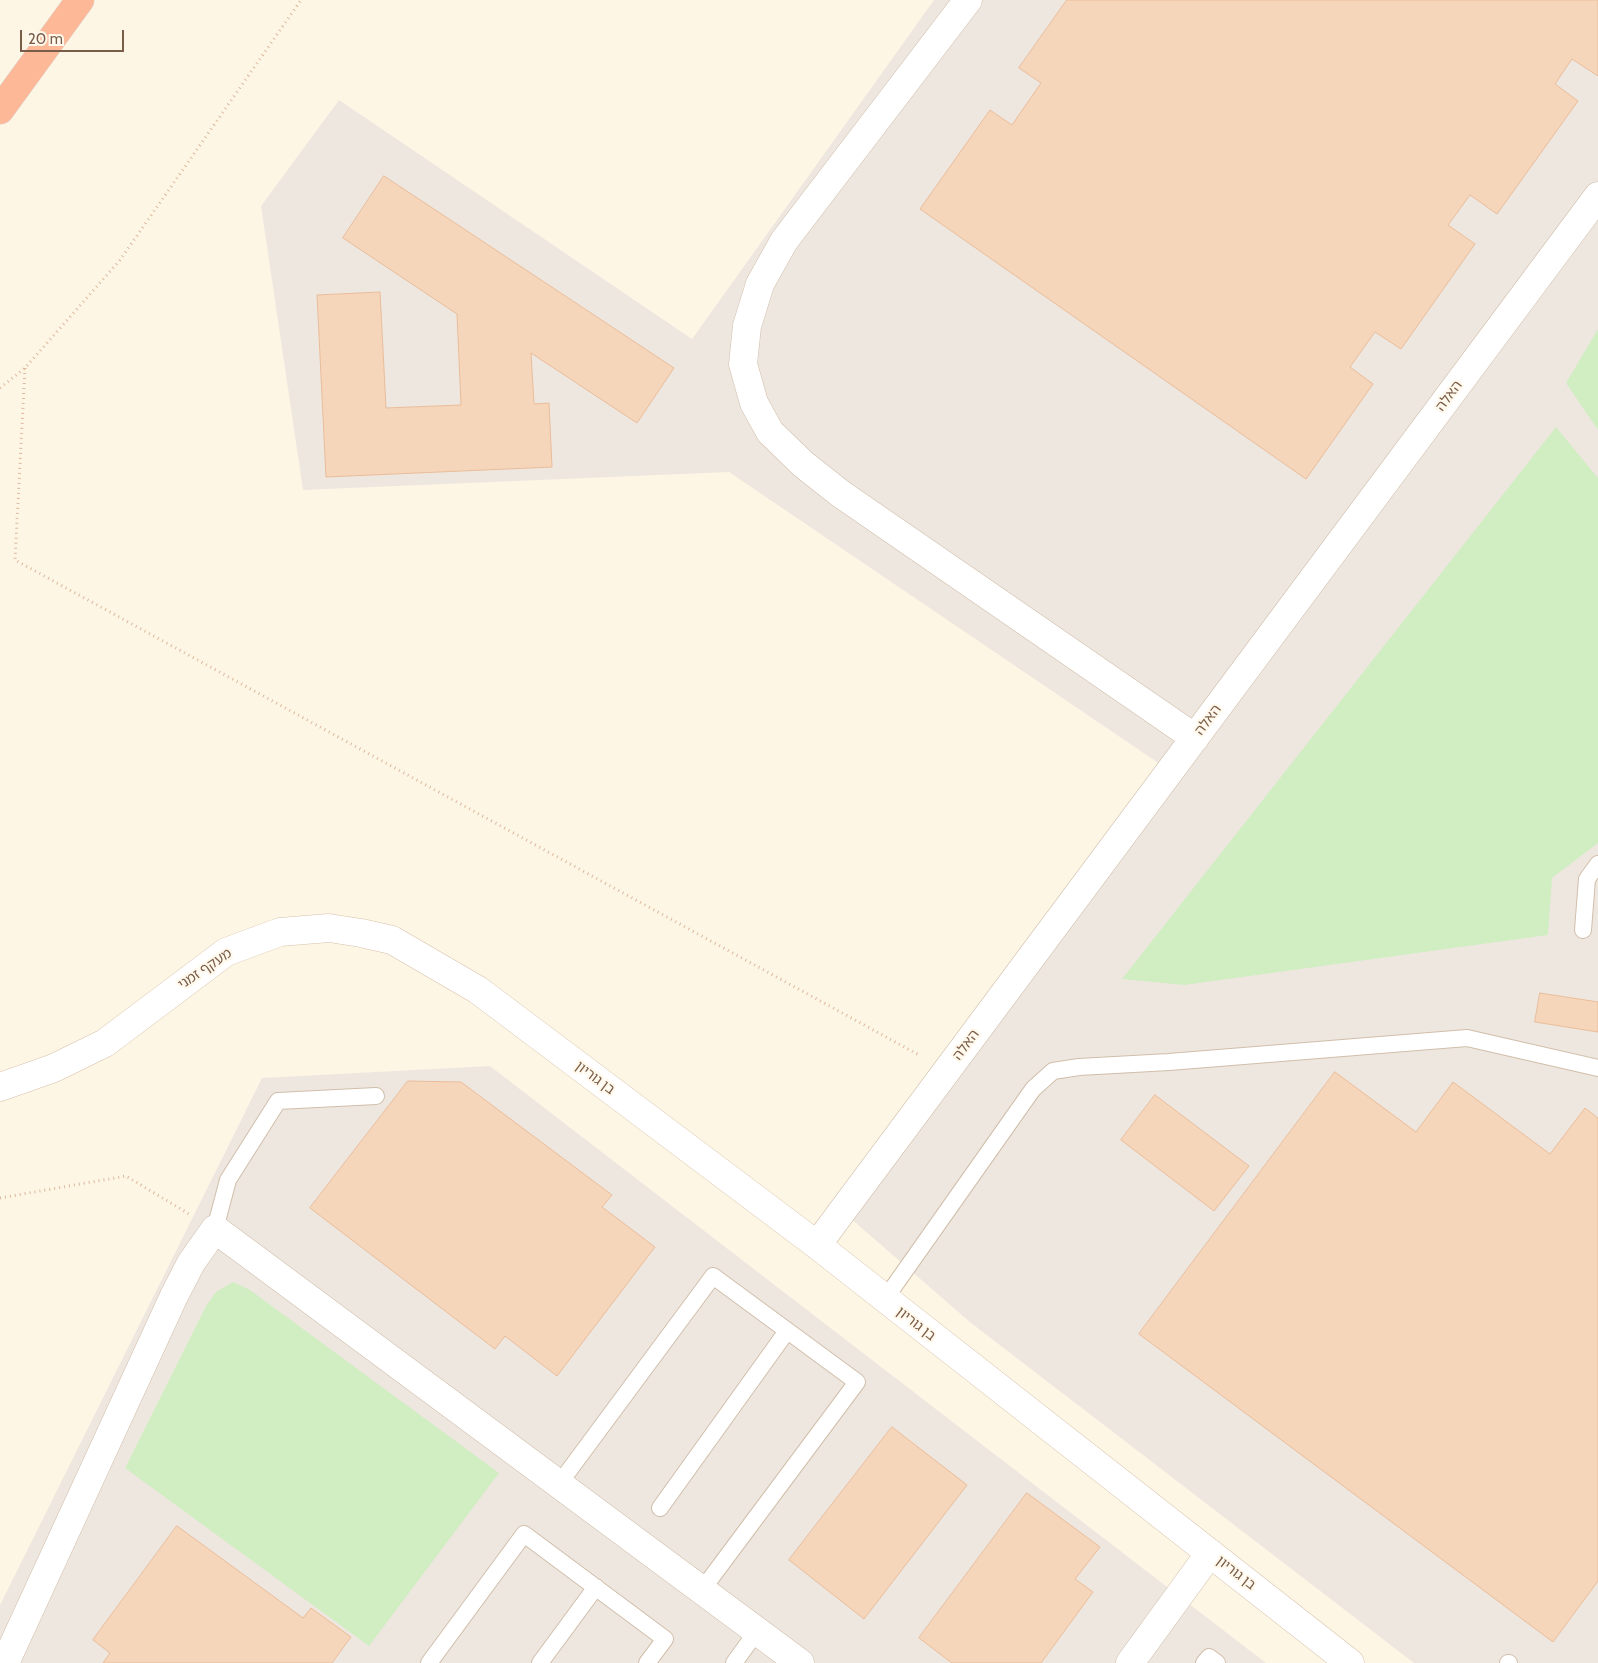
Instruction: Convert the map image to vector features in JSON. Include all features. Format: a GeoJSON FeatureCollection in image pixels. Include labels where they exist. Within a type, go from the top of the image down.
{"type":"FeatureCollection","features":[{"type":"Feature","properties":{"kind":"highway"},"geometry":{"type":"LineString","coordinates":[[0,110],[80,0]]}},
{"type":"Feature","properties":{"kind":"street"},"geometry":{"type":"LineString","coordinates":[[968,0],[784,241],[760,284],[747,326],[743,364],[754,403],[770,432],[802,464],[841,494],[1195,738]]}},
{"type":"Feature","properties":{"kind":"street","name":"האלה"},"geometry":{"type":"LineString","coordinates":[[817,1245],[1598,196]]}},
{"type":"Feature","properties":{"kind":"street","name":"מעקף זמני"},"geometry":{"type":"LineString","coordinates":[[0,1087],[54,1068],[105,1043],[226,952],[280,932],[329,928],[392,940],[478,990]]}},
{"type":"Feature","properties":{"kind":"street","name":"בן גוריון"},"geometry":{"type":"LineString","coordinates":[[478,990],[817,1245],[1350,1663]]}},
{"type":"Feature","properties":{"kind":"street"},"geometry":{"type":"LineString","coordinates":[[5,1663],[174,1296],[192,1263],[215,1230],[800,1663]]}},
{"type":"Feature","properties":{"kind":"street"},"geometry":{"type":"LineString","coordinates":[[1130,1663],[1210,1553]]}},
{"type":"Feature","properties":{"kind":"lane"},"geometry":{"type":"LineString","coordinates":[[1583,930],[1587,879],[1598,864]]}},
{"type":"Feature","properties":{"kind":"lane"},"geometry":{"type":"LineString","coordinates":[[884,1299],[1033,1089],[1053,1071],[1079,1067],[1169,1062],[1467,1038],[1598,1068]]}},
{"type":"Feature","properties":{"kind":"lane"},"geometry":{"type":"LineString","coordinates":[[215,1230],[228,1180],[278,1101],[376,1096]]}},
{"type":"Feature","properties":{"kind":"lane"},"geometry":{"type":"LineString","coordinates":[[558,1484],[713,1276],[857,1382],[702,1590]]}},
{"type":"Feature","properties":{"kind":"lane"},"geometry":{"type":"LineString","coordinates":[[660,1508],[787,1331]]}},
{"type":"Feature","properties":{"kind":"lane"},"geometry":{"type":"LineString","coordinates":[[429,1663],[524,1534],[665,1638],[647,1663]]}},
{"type":"Feature","properties":{"kind":"lane"},"geometry":{"type":"LineString","coordinates":[[540,1663],[596,1587]]}},
{"type":"Feature","properties":{"kind":"lane"},"geometry":{"type":"LineString","coordinates":[[734,1663],[757,1631]]}},
{"type":"Feature","properties":{"kind":"lane"},"geometry":{"type":"LineString","coordinates":[[1204,1663],[1209,1657],[1217,1663]]}},
{"type":"Feature","properties":{"kind":"path"},"geometry":{"type":"LineString","coordinates":[[0,388],[25,368],[120,260],[300,0]]}},
{"type":"Feature","properties":{"kind":"path"},"geometry":{"type":"LineString","coordinates":[[25,368],[15,560],[947,1070]]}},
{"type":"Feature","properties":{"kind":"path"},"geometry":{"type":"LineString","coordinates":[[0,1198],[126,1176],[215,1230]]}},
{"type":"Feature","properties":{"kind":"shaded area"},"geometry":{"type":"Polygon","coordinates":[[[934,0],[1598,0],[1598,1663],[1414,1663],[971,1323],[849,1217],[1179,777],[729,472],[303,490],[261,206],[339,100],[692,339],[934,0]]]}},
{"type":"Feature","properties":{"kind":"shaded area"},"geometry":{"type":"Polygon","coordinates":[[[490,1066],[1266,1663],[0,1663],[0,1605],[262,1078],[490,1066]]]}},
{"type":"Feature","properties":{"kind":"green space"},"geometry":{"type":"Polygon","coordinates":[[[1598,329],[1598,430],[1566,383],[1598,329]]]}},
{"type":"Feature","properties":{"kind":"green space"},"geometry":{"type":"Polygon","coordinates":[[[1556,427],[1598,478],[1598,843],[1552,878],[1548,935],[1184,985],[1122,979],[1556,427]]]}},
{"type":"Feature","properties":{"kind":"green space"},"geometry":{"type":"Polygon","coordinates":[[[233,1282],[250,1290],[499,1473],[369,1646],[125,1468],[206,1306],[216,1292],[233,1282]]]}},
{"type":"Feature","properties":{"kind":"building"},"geometry":{"type":"Polygon","coordinates":[[[1067,0],[1598,0],[1598,76],[1572,59],[1555,84],[1578,101],[1497,214],[1470,195],[1448,225],[1475,244],[1401,349],[1375,332],[1350,367],[1373,384],[1306,479],[920,209],[990,110],[1012,125],[1041,83],[1019,68],[1067,0]]]}},
{"type":"Feature","properties":{"kind":"building"},"geometry":{"type":"Polygon","coordinates":[[[384,176],[674,368],[637,423],[531,353],[534,404],[549,403],[552,467],[326,477],[317,295],[380,292],[386,408],[461,405],[457,314],[343,238],[384,176]]]}},
{"type":"Feature","properties":{"kind":"building"},"geometry":{"type":"Polygon","coordinates":[[[1540,993],[1598,1002],[1598,1032],[1535,1022],[1540,993]]]}},
{"type":"Feature","properties":{"kind":"building"},"geometry":{"type":"Polygon","coordinates":[[[1335,1072],[1416,1132],[1453,1082],[1550,1154],[1585,1108],[1598,1118],[1598,1581],[1553,1642],[1139,1334],[1335,1072]]]}},
{"type":"Feature","properties":{"kind":"building"},"geometry":{"type":"Polygon","coordinates":[[[408,1081],[461,1082],[612,1195],[602,1207],[655,1247],[557,1376],[505,1336],[495,1349],[310,1208],[408,1081]]]}},
{"type":"Feature","properties":{"kind":"building"},"geometry":{"type":"Polygon","coordinates":[[[1155,1095],[1249,1166],[1214,1211],[1121,1140],[1155,1095]]]}},
{"type":"Feature","properties":{"kind":"building"},"geometry":{"type":"Polygon","coordinates":[[[892,1427],[967,1485],[864,1619],[789,1560],[892,1427]]]}},
{"type":"Feature","properties":{"kind":"building"},"geometry":{"type":"Polygon","coordinates":[[[1027,1493],[1100,1547],[1075,1579],[1093,1592],[1041,1663],[952,1663],[919,1638],[1027,1493]]]}},
{"type":"Feature","properties":{"kind":"building"},"geometry":{"type":"Polygon","coordinates":[[[177,1526],[303,1618],[311,1608],[351,1637],[332,1663],[103,1663],[110,1653],[93,1640],[177,1526]]]}}]}
